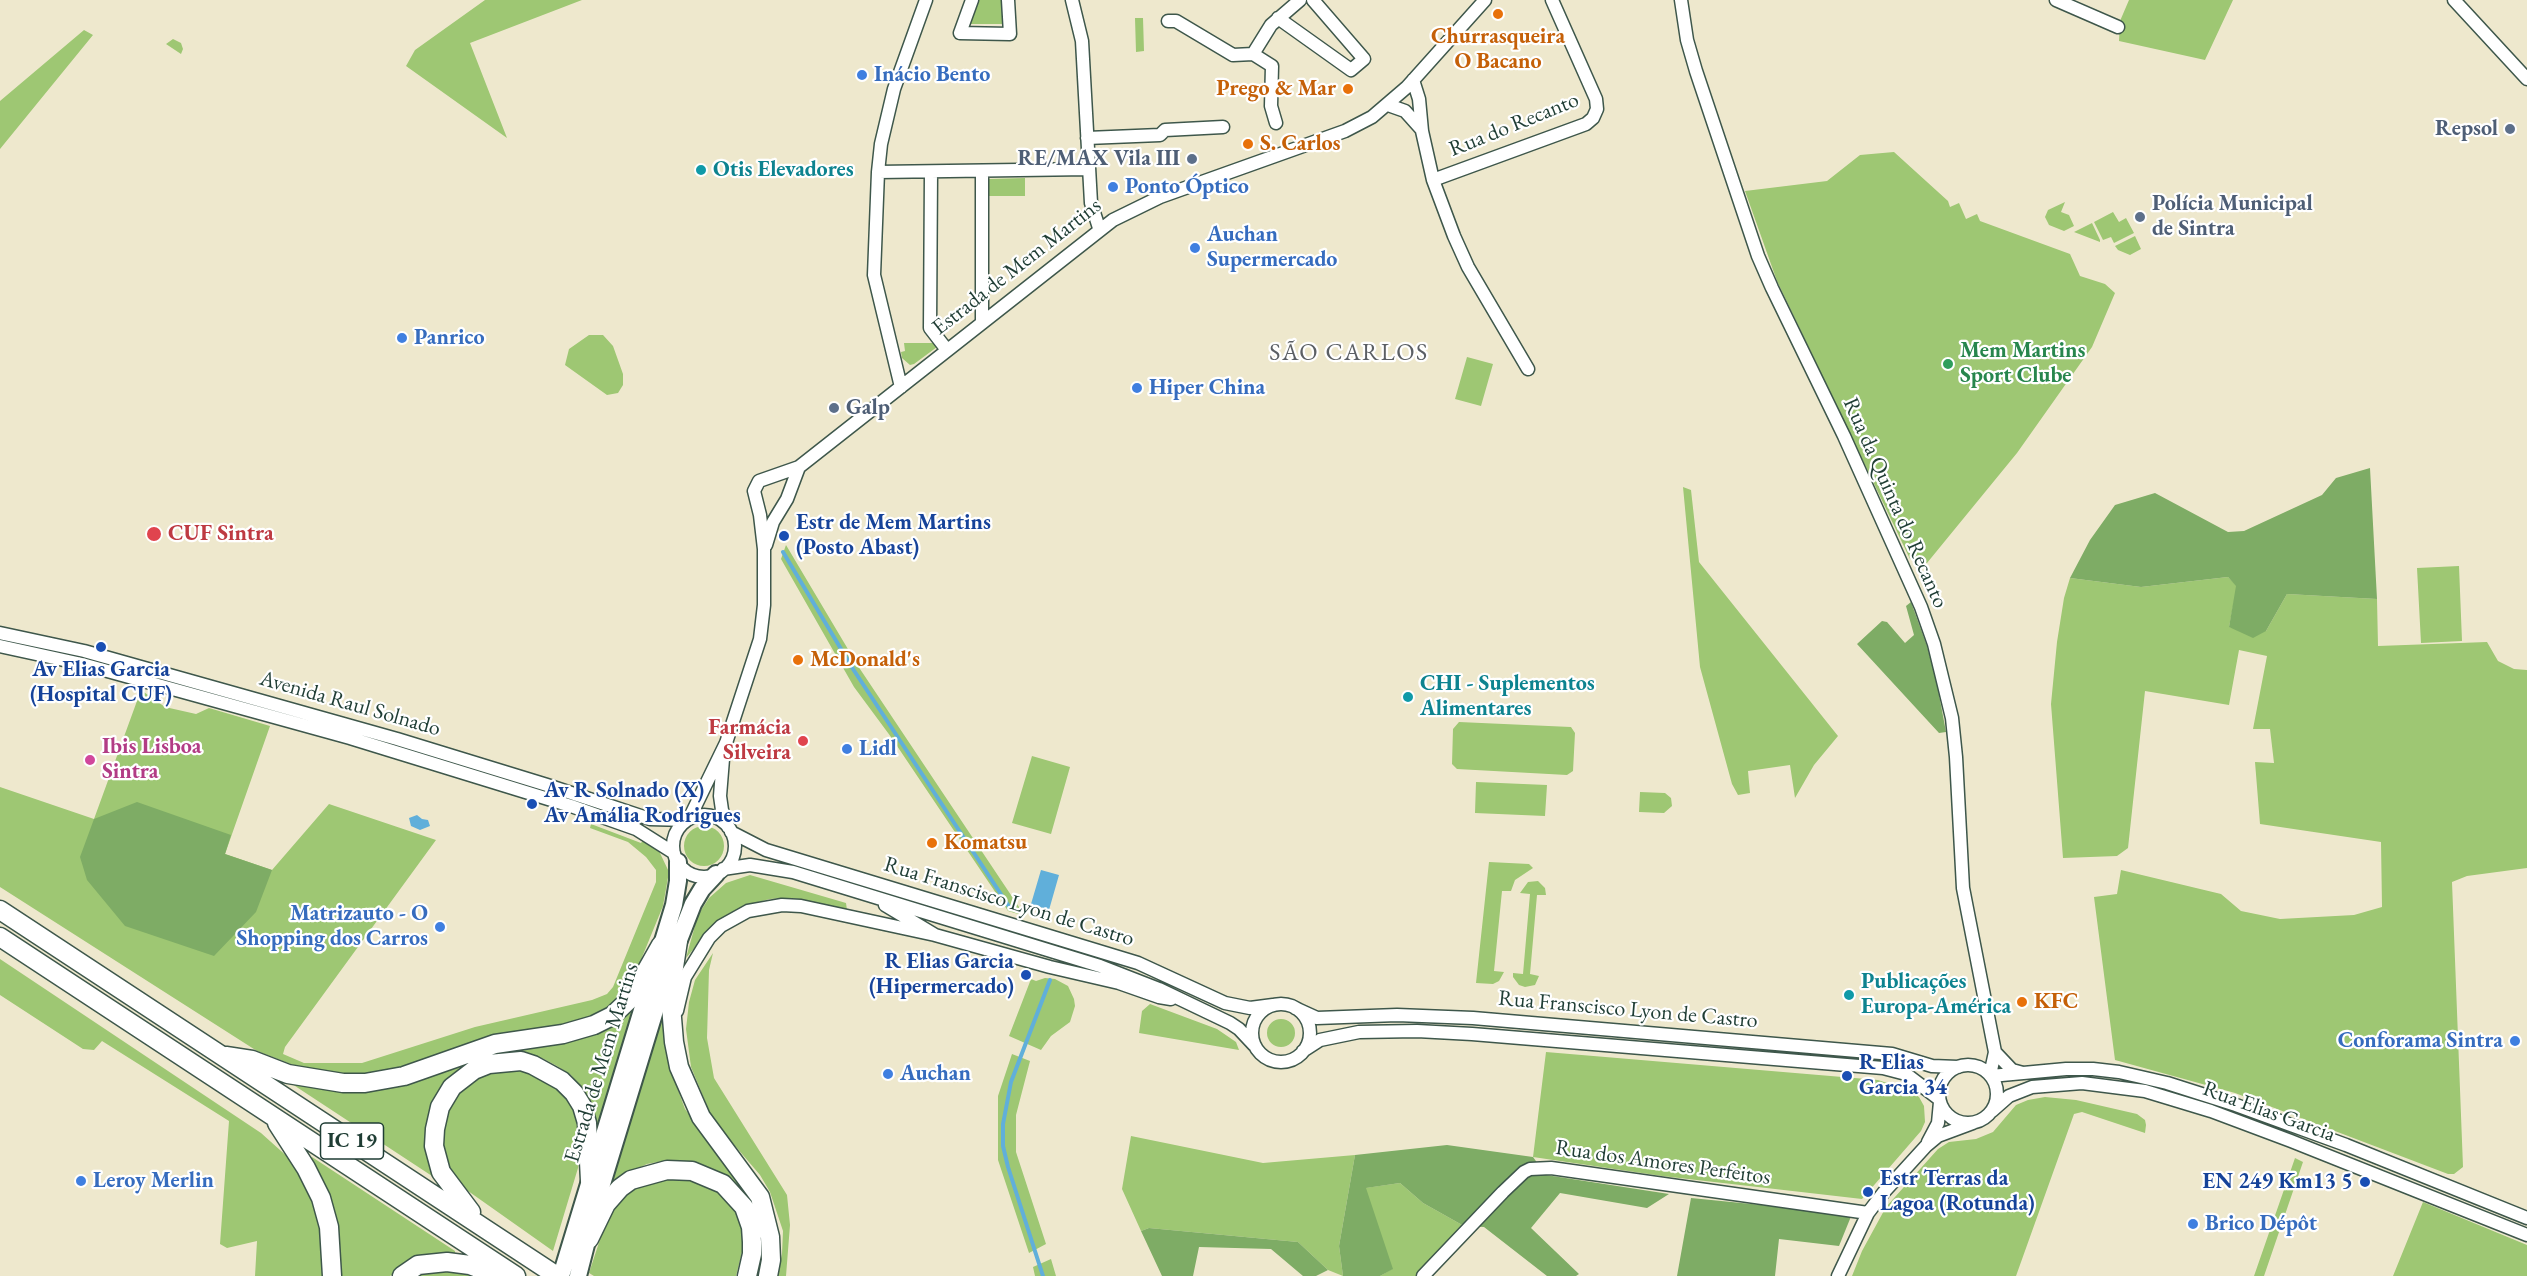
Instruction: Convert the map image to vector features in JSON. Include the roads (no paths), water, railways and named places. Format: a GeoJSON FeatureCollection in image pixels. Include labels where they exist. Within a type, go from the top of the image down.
{"type":"FeatureCollection","features":[{"type":"Feature","properties":{"kind":"highway","name":"IC 19"},"geometry":{"type":"LineString","coordinates":[[0,910],[557,1276]]}},
{"type":"Feature","properties":{"kind":"highway","name":"IC 19"},"geometry":{"type":"LineString","coordinates":[[0,937],[513,1274]]}},
{"type":"Feature","properties":{"kind":"highway"},"geometry":{"type":"LineString","coordinates":[[669,943],[670,994],[674,1042],[679,1067],[693,1104],[760,1197],[770,1237],[771,1260],[768,1276]]}},
{"type":"Feature","properties":{"kind":"highway"},"geometry":{"type":"LineString","coordinates":[[220,1055],[252,1060],[298,1076],[343,1083],[365,1083],[405,1076],[495,1044],[563,1034],[594,1025],[612,1016],[631,998],[669,943]]}},
{"type":"Feature","properties":{"kind":"highway"},"geometry":{"type":"LineString","coordinates":[[484,1227],[449,1185],[436,1159],[434,1146],[440,1107],[452,1087],[474,1070],[489,1064],[521,1061],[548,1071],[562,1081],[582,1106],[587,1123],[590,1181]]}},
{"type":"Feature","properties":{"kind":"highway"},"geometry":{"type":"LineString","coordinates":[[272,1116],[306,1168],[321,1198],[329,1227],[332,1276]]}},
{"type":"Feature","properties":{"kind":"highway"},"geometry":{"type":"LineString","coordinates":[[582,1235],[620,1188],[631,1180],[656,1172],[692,1171],[723,1184],[744,1207],[751,1227],[753,1254],[747,1276]]}},
{"type":"Feature","properties":{"kind":"highway"},"geometry":{"type":"LineString","coordinates":[[402,1276],[418,1265],[447,1262],[470,1265],[488,1272],[513,1274]]}},
{"type":"Feature","properties":{"kind":"main road","name":"Estrada de Mem Martins"},"geometry":{"type":"LineString","coordinates":[[561,1276],[582,1235],[599,1194],[669,943],[678,881],[676,858]]}},
{"type":"Feature","properties":{"kind":"main road","name":"Estrada de Mem Martins"},"geometry":{"type":"LineString","coordinates":[[578,1276],[590,1181],[669,943],[697,896],[720,871]]}},
{"type":"Feature","properties":{"kind":"street"},"geometry":{"type":"LineString","coordinates":[[901,387],[874,275],[878,172],[883,135],[894,88],[926,0]]}},
{"type":"Feature","properties":{"kind":"street"},"geometry":{"type":"LineString","coordinates":[[972,0],[960,33],[1010,34],[1008,0]]}},
{"type":"Feature","properties":{"kind":"street"},"geometry":{"type":"LineString","coordinates":[[1072,0],[1082,41],[1091,203],[1099,228]]}},
{"type":"Feature","properties":{"kind":"street"},"geometry":{"type":"LineString","coordinates":[[1253,54],[1275,22],[1300,0]]}},
{"type":"Feature","properties":{"kind":"street"},"geometry":{"type":"LineString","coordinates":[[1275,22],[1351,70],[1364,59],[1313,0]]}},
{"type":"Feature","properties":{"kind":"street","name":"Estrada de Mem Martins"},"geometry":{"type":"LineString","coordinates":[[730,830],[722,810],[720,796],[721,767],[726,743],[760,639],[764,605],[764,549],[758,504],[754,497],[756,486],[765,478],[799,467],[1099,228],[1127,211],[1160,197],[1346,131],[1372,117],[1388,105],[1413,80],[1485,0]]}},
{"type":"Feature","properties":{"kind":"street","name":"Rua do Recanto"},"geometry":{"type":"LineString","coordinates":[[1433,180],[1586,124],[1596,114],[1596,99],[1552,0]]}},
{"type":"Feature","properties":{"kind":"street","name":"Rua da Quinta do Recanto"},"geometry":{"type":"LineString","coordinates":[[1681,0],[1683,22],[1693,60],[1758,256],[1844,436],[1921,608],[1934,644],[1944,681],[1955,747],[1963,888],[1995,1047],[1990,1075]]}},
{"type":"Feature","properties":{"kind":"street"},"geometry":{"type":"LineString","coordinates":[[2055,0],[2118,27]]}},
{"type":"Feature","properties":{"kind":"street"},"geometry":{"type":"LineString","coordinates":[[2454,0],[2527,79]]}},
{"type":"Feature","properties":{"kind":"street"},"geometry":{"type":"LineString","coordinates":[[1168,21],[1176,21],[1233,55],[1253,54],[1272,66],[1271,106],[1275,123]]}},
{"type":"Feature","properties":{"kind":"street"},"geometry":{"type":"LineString","coordinates":[[1413,80],[1419,99],[1422,131],[1433,180],[1468,267],[1528,369]]}},
{"type":"Feature","properties":{"kind":"street"},"geometry":{"type":"LineString","coordinates":[[1388,105],[1405,111],[1422,131]]}},
{"type":"Feature","properties":{"kind":"street"},"geometry":{"type":"LineString","coordinates":[[1087,138],[1160,135],[1165,130],[1223,127]]}},
{"type":"Feature","properties":{"kind":"street"},"geometry":{"type":"LineString","coordinates":[[878,172],[1089,169]]}},
{"type":"Feature","properties":{"kind":"street"},"geometry":{"type":"LineString","coordinates":[[982,171],[982,323]]}},
{"type":"Feature","properties":{"kind":"street"},"geometry":{"type":"LineString","coordinates":[[931,172],[930,328],[947,350]]}},
{"type":"Feature","properties":{"kind":"street","name":"Estrada de Mem Martins"},"geometry":{"type":"LineString","coordinates":[[764,549],[773,522],[785,502],[799,467]]}},
{"type":"Feature","properties":{"kind":"street"},"geometry":{"type":"LineString","coordinates":[[758,504],[770,510],[785,502],[784,484],[772,477]]}},
{"type":"Feature","properties":{"kind":"street","name":"Avenida Raul Solnado"},"geometry":{"type":"LineString","coordinates":[[0,633],[84,651],[386,736],[650,819],[687,819]]}},
{"type":"Feature","properties":{"kind":"street","name":"Avenida Raul Solnado"},"geometry":{"type":"LineString","coordinates":[[0,646],[82,664],[350,738],[571,806],[636,829],[676,858]]}},
{"type":"Feature","properties":{"kind":"street","name":"Estrada de Mem Martins"},"geometry":{"type":"LineString","coordinates":[[687,819],[726,743]]}},
{"type":"Feature","properties":{"kind":"street"},"geometry":{"type":"LineString","coordinates":[[704,815],[713,816],[730,830],[734,845],[733,854],[720,871],[699,876],[683,869],[676,858],[675,835],[687,819],[704,815]]}},
{"type":"Feature","properties":{"kind":"street","name":"Rua Franscisco Lyon de Castro"},"geometry":{"type":"LineString","coordinates":[[730,830],[766,850],[1138,963],[1226,1003],[1250,1008],[1273,1005]]}},
{"type":"Feature","properties":{"kind":"street","name":"Rua Franscisco Lyon de Castro"},"geometry":{"type":"LineString","coordinates":[[720,871],[750,866],[774,867],[860,891],[1100,966],[1130,976],[1186,1001],[1239,1029],[1254,1045]]}},
{"type":"Feature","properties":{"kind":"street"},"geometry":{"type":"LineString","coordinates":[[860,891],[935,935]]}},
{"type":"Feature","properties":{"kind":"street"},"geometry":{"type":"LineString","coordinates":[[674,1042],[677,1010],[686,977],[709,938],[721,926],[740,914],[765,906],[801,906],[877,921],[1119,983],[1159,998],[1186,1001]]}},
{"type":"Feature","properties":{"kind":"street"},"geometry":{"type":"LineString","coordinates":[[1281,1004],[1295,1008],[1302,1013],[1309,1028],[1307,1044],[1303,1051],[1289,1060],[1273,1061],[1260,1053],[1254,1045],[1252,1036],[1254,1020],[1266,1008],[1273,1005],[1281,1004]]}},
{"type":"Feature","properties":{"kind":"street","name":"Rua Franscisco Lyon de Castro"},"geometry":{"type":"LineString","coordinates":[[1295,1008],[1317,1018],[1397,1015],[1473,1018],[1892,1054],[1932,1066],[1958,1067]]}},
{"type":"Feature","properties":{"kind":"street","name":"Rua Franscisco Lyon de Castro"},"geometry":{"type":"LineString","coordinates":[[1303,1051],[1320,1040],[1359,1032],[1418,1031],[1472,1034],[1883,1068],[1906,1074],[1940,1101]]}},
{"type":"Feature","properties":{"kind":"street"},"geometry":{"type":"LineString","coordinates":[[1839,1276],[1868,1213],[1926,1146],[1938,1123],[1941,1082],[1952,1070],[1958,1067],[1974,1066],[1986,1058],[1995,1047],[2012,1070],[2030,1073]]}},
{"type":"Feature","properties":{"kind":"street"},"geometry":{"type":"LineString","coordinates":[[1926,1146],[1951,1129],[1984,1119],[1992,1111],[1997,1090],[1990,1075],[1974,1066]]}},
{"type":"Feature","properties":{"kind":"street","name":"Rua Elias Garcia"},"geometry":{"type":"LineString","coordinates":[[1990,1075],[2093,1069],[2119,1072],[2167,1083],[2346,1145],[2527,1218]]}},
{"type":"Feature","properties":{"kind":"street","name":"Rua Elias Garcia"},"geometry":{"type":"LineString","coordinates":[[1992,1111],[2009,1096],[2032,1087],[2082,1083],[2145,1091],[2211,1111],[2291,1141],[2527,1235]]}},
{"type":"Feature","properties":{"kind":"street"},"geometry":{"type":"LineString","coordinates":[[1940,1101],[1951,1118],[1965,1124],[1973,1123]]}},
{"type":"Feature","properties":{"kind":"street","name":"Rua dos Amores Perfeitos"},"geometry":{"type":"LineString","coordinates":[[1423,1276],[1503,1192],[1524,1172],[1530,1170],[1551,1168],[1868,1213]]}},
{"type":"Feature","properties":{"kind":"water"},"geometry":{"type":"Polygon","coordinates":[[[417,815],[428,820],[430,826],[420,830],[411,826],[409,818],[417,815]]]}},
{"type":"Feature","properties":{"kind":"water"},"geometry":{"type":"Polygon","coordinates":[[[1041,870],[1059,875],[1049,910],[1031,904],[1041,870]]]}},
{"type":"Feature","properties":{"kind":"waterway"},"geometry":{"type":"LineString","coordinates":[[783,552],[853,669],[1010,908]]}},
{"type":"Feature","properties":{"kind":"waterway"},"geometry":{"type":"LineString","coordinates":[[1043,1276],[1008,1167],[1003,1146],[1003,1124],[1011,1082],[1050,980]]}},
{"type":"Feature","properties":{"kind":"place","name":"Churrasqueira O Bacano"},"geometry":{"type":"Point","coordinates":[1498,14]}},
{"type":"Feature","properties":{"kind":"place","name":"Inácio Bento"},"geometry":{"type":"Point","coordinates":[862,75]}},
{"type":"Feature","properties":{"kind":"place","name":"Prego & Mar"},"geometry":{"type":"Point","coordinates":[1348,89]}},
{"type":"Feature","properties":{"kind":"place","name":"Repsol"},"geometry":{"type":"Point","coordinates":[2510,129]}},
{"type":"Feature","properties":{"kind":"place","name":"S. Carlos"},"geometry":{"type":"Point","coordinates":[1248,144]}},
{"type":"Feature","properties":{"kind":"place","name":"RE/MAX Vila III"},"geometry":{"type":"Point","coordinates":[1192,159]}},
{"type":"Feature","properties":{"kind":"place","name":"Otis Elevadores"},"geometry":{"type":"Point","coordinates":[701,170]}},
{"type":"Feature","properties":{"kind":"place","name":"Ponto Óptico"},"geometry":{"type":"Point","coordinates":[1113,187]}},
{"type":"Feature","properties":{"kind":"place","name":"Polícia Municipal de Sintra"},"geometry":{"type":"Point","coordinates":[2140,217]}},
{"type":"Feature","properties":{"kind":"place","name":"Auchan Supermercado"},"geometry":{"type":"Point","coordinates":[1195,248]}},
{"type":"Feature","properties":{"kind":"place","name":"Panrico"},"geometry":{"type":"Point","coordinates":[402,338]}},
{"type":"Feature","properties":{"kind":"place","name":"Mem Martins Sport Clube"},"geometry":{"type":"Point","coordinates":[1948,364]}},
{"type":"Feature","properties":{"kind":"place","name":"Hiper China"},"geometry":{"type":"Point","coordinates":[1137,388]}},
{"type":"Feature","properties":{"kind":"place","name":"Galp"},"geometry":{"type":"Point","coordinates":[834,408]}},
{"type":"Feature","properties":{"kind":"place","name":"CUF Sintra"},"geometry":{"type":"Point","coordinates":[154,534]}},
{"type":"Feature","properties":{"kind":"place","name":"Estr de Mem Martins (Posto Abast)"},"geometry":{"type":"Point","coordinates":[784,536]}},
{"type":"Feature","properties":{"kind":"place","name":"Av Elias Garcia (Hospital CUF)"},"geometry":{"type":"Point","coordinates":[101,647]}},
{"type":"Feature","properties":{"kind":"place","name":"McDonald's"},"geometry":{"type":"Point","coordinates":[798,660]}},
{"type":"Feature","properties":{"kind":"place","name":"CHI - Suplementos Alimentares"},"geometry":{"type":"Point","coordinates":[1408,697]}},
{"type":"Feature","properties":{"kind":"place","name":"Farmácia Silveira"},"geometry":{"type":"Point","coordinates":[803,741]}},
{"type":"Feature","properties":{"kind":"place","name":"Lidl"},"geometry":{"type":"Point","coordinates":[847,749]}},
{"type":"Feature","properties":{"kind":"place","name":"Ibis Lisboa Sintra"},"geometry":{"type":"Point","coordinates":[90,760]}},
{"type":"Feature","properties":{"kind":"place","name":"Av R Solnado (X) Av Amália Rodrigues"},"geometry":{"type":"Point","coordinates":[532,804]}},
{"type":"Feature","properties":{"kind":"place","name":"Komatsu"},"geometry":{"type":"Point","coordinates":[932,843]}},
{"type":"Feature","properties":{"kind":"place","name":"Matrizauto - O Shopping dos Carros"},"geometry":{"type":"Point","coordinates":[440,927]}},
{"type":"Feature","properties":{"kind":"place","name":"R Elias Garcia (Hipermercado)"},"geometry":{"type":"Point","coordinates":[1026,975]}},
{"type":"Feature","properties":{"kind":"place","name":"Publicações Europa-América"},"geometry":{"type":"Point","coordinates":[1849,995]}},
{"type":"Feature","properties":{"kind":"place","name":"KFC"},"geometry":{"type":"Point","coordinates":[2022,1002]}},
{"type":"Feature","properties":{"kind":"place","name":"Conforama Sintra"},"geometry":{"type":"Point","coordinates":[2515,1041]}},
{"type":"Feature","properties":{"kind":"place","name":"Auchan"},"geometry":{"type":"Point","coordinates":[888,1074]}},
{"type":"Feature","properties":{"kind":"place","name":"R Elias Garcia 34"},"geometry":{"type":"Point","coordinates":[1847,1076]}},
{"type":"Feature","properties":{"kind":"place","name":"Leroy Merlin"},"geometry":{"type":"Point","coordinates":[81,1181]}},
{"type":"Feature","properties":{"kind":"place","name":"EN 249 Km13 5"},"geometry":{"type":"Point","coordinates":[2365,1182]}},
{"type":"Feature","properties":{"kind":"place","name":"Estr Terras da Lagoa (Rotunda)"},"geometry":{"type":"Point","coordinates":[1868,1192]}},
{"type":"Feature","properties":{"kind":"place","name":"Brico Dépôt"},"geometry":{"type":"Point","coordinates":[2193,1224]}},
{"type":"Feature","properties":{"kind":"district","name":"SÃO CARLOS"},"geometry":{"type":"Point","coordinates":[1349,353]}}]}
